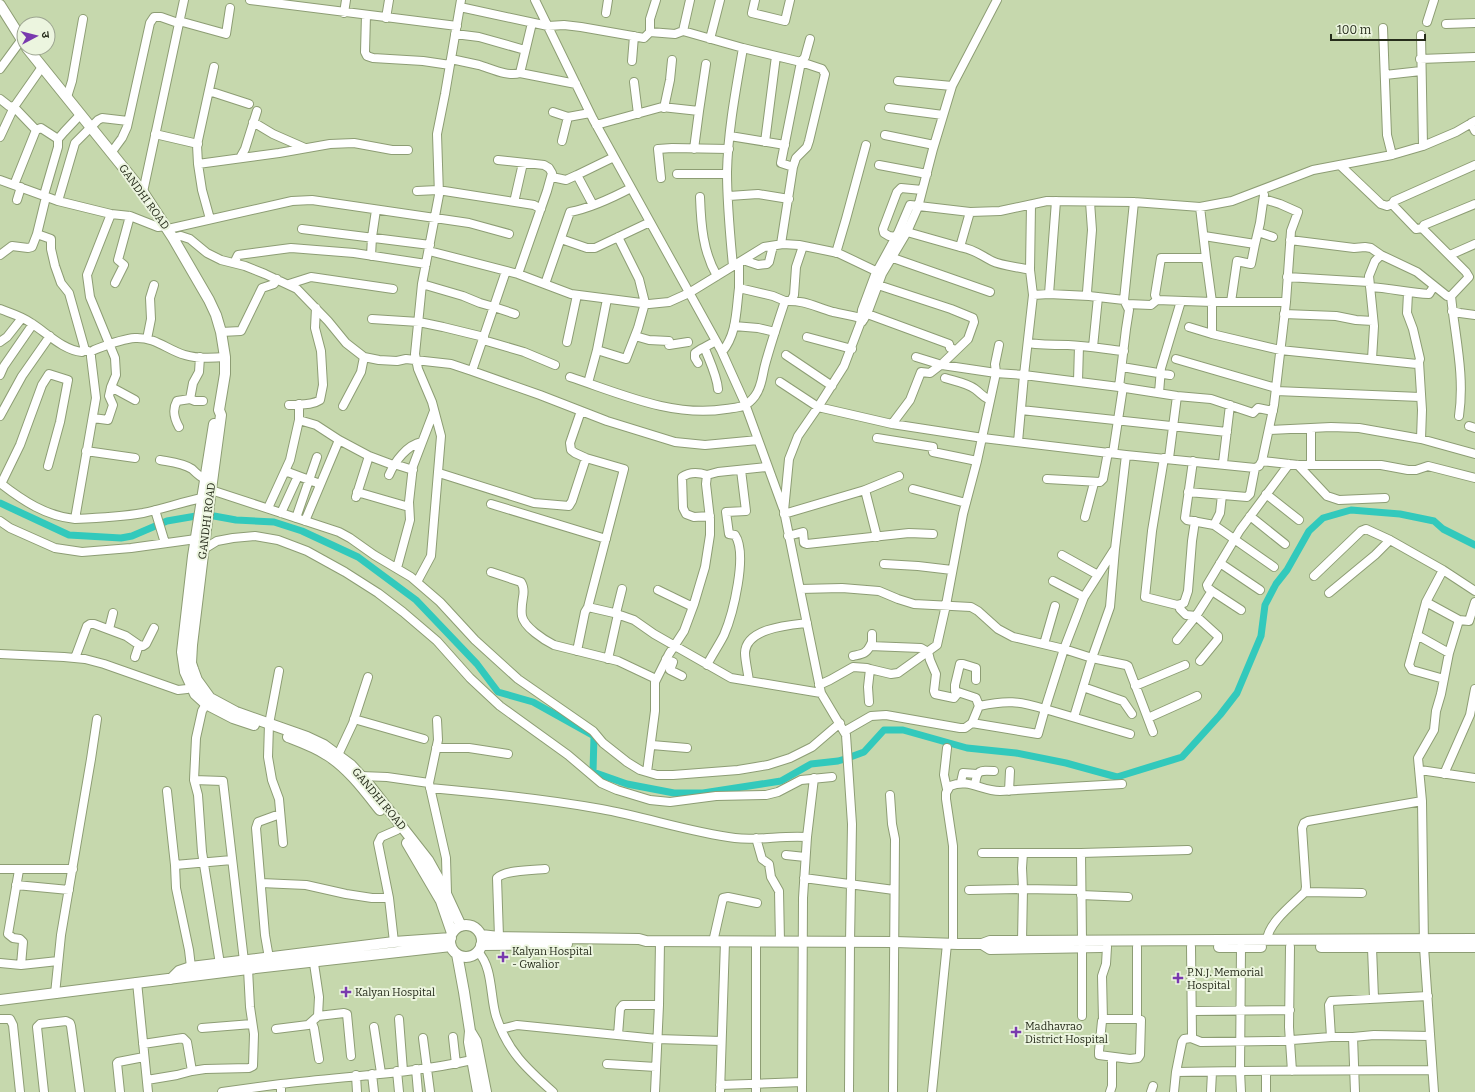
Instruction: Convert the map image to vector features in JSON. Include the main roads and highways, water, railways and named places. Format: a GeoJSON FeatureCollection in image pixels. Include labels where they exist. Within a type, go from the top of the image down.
{"type":"FeatureCollection","features":[{"type":"Feature","properties":{"kind":"main road","name":"GANDHI ROAD"},"geometry":{"type":"LineString","coordinates":[[2,12],[16,32]]}},
{"type":"Feature","properties":{"kind":"main road","name":"GANDHI ROAD"},"geometry":{"type":"LineString","coordinates":[[34,56],[143,192],[167,227],[209,300],[216,315],[221,332],[225,357],[225,374],[219,410],[221,414],[211,490],[202,525],[204,549],[191,657],[191,663],[197,680],[210,698],[269,727],[307,737],[324,745],[351,765],[428,860],[444,899],[461,926]]}},
{"type":"Feature","properties":{"kind":"main road"},"geometry":{"type":"LineString","coordinates":[[205,510],[202,498],[216,414],[219,410]]}},
{"type":"Feature","properties":{"kind":"main road"},"geometry":{"type":"LineString","coordinates":[[202,525],[196,539],[182,652],[185,672],[191,686],[195,694],[206,704],[233,718],[269,727],[329,756],[351,776],[410,846],[444,899],[470,1030],[469,1042],[478,1092]]}},
{"type":"Feature","properties":{"kind":"main road"},"geometry":{"type":"LineString","coordinates":[[453,943],[461,926],[470,926],[475,928],[480,944]]}},
{"type":"Feature","properties":{"kind":"main road"},"geometry":{"type":"LineString","coordinates":[[171,979],[179,971],[191,968],[220,964],[246,965],[269,958],[313,957],[394,942],[453,943],[466,957],[470,957],[480,944],[499,937],[639,938],[646,941],[660,942],[895,942],[982,944],[990,941],[1022,941],[1082,944],[1107,947],[1191,947],[1268,940],[1424,943],[1475,947]]}},
{"type":"Feature","properties":{"kind":"main road"},"geometry":{"type":"LineString","coordinates":[[982,944],[990,948],[1082,944],[1227,944],[1241,947],[1290,946],[1372,948],[1475,939]]}},
{"type":"Feature","properties":{"kind":"main road"},"geometry":{"type":"LineString","coordinates":[[480,944],[638,945],[646,941]]}},
{"type":"Feature","properties":{"kind":"main road"},"geometry":{"type":"LineString","coordinates":[[0,1000],[171,979],[246,965],[453,943]]}},
{"type":"Feature","properties":{"kind":"main road"},"geometry":{"type":"LineString","coordinates":[[470,1030],[476,1041],[486,1092]]}},
{"type":"Feature","properties":{"kind":"waterway"},"geometry":{"type":"LineString","coordinates":[[0,503],[69,535],[121,538],[132,536],[167,521],[196,516]]}},
{"type":"Feature","properties":{"kind":"waterway"},"geometry":{"type":"LineString","coordinates":[[214,516],[236,520],[274,522],[302,531],[358,557],[416,600],[477,664],[498,692],[533,702],[594,736],[593,772],[627,784],[674,793],[703,793],[781,781],[811,764],[838,761],[864,752],[884,730],[903,730],[967,748],[1016,753],[1066,763],[1117,777],[1182,757],[1220,715],[1237,693],[1261,636],[1265,605],[1276,584],[1287,570],[1309,531],[1323,518],[1351,510],[1400,514],[1434,521],[1443,529],[1475,545]]}},
{"type":"Feature","properties":{"kind":"place","name":"Kalyan Hospital - Gwalior"},"geometry":{"type":"Point","coordinates":[503,957]}},
{"type":"Feature","properties":{"kind":"place","name":"P.N.J. Memorial Hospital"},"geometry":{"type":"Point","coordinates":[1178,978]}},
{"type":"Feature","properties":{"kind":"place","name":"Kalyan Hospital"},"geometry":{"type":"Point","coordinates":[346,992]}},
{"type":"Feature","properties":{"kind":"place","name":"Madhavrao District Hospital"},"geometry":{"type":"Point","coordinates":[1016,1032]}}]}
